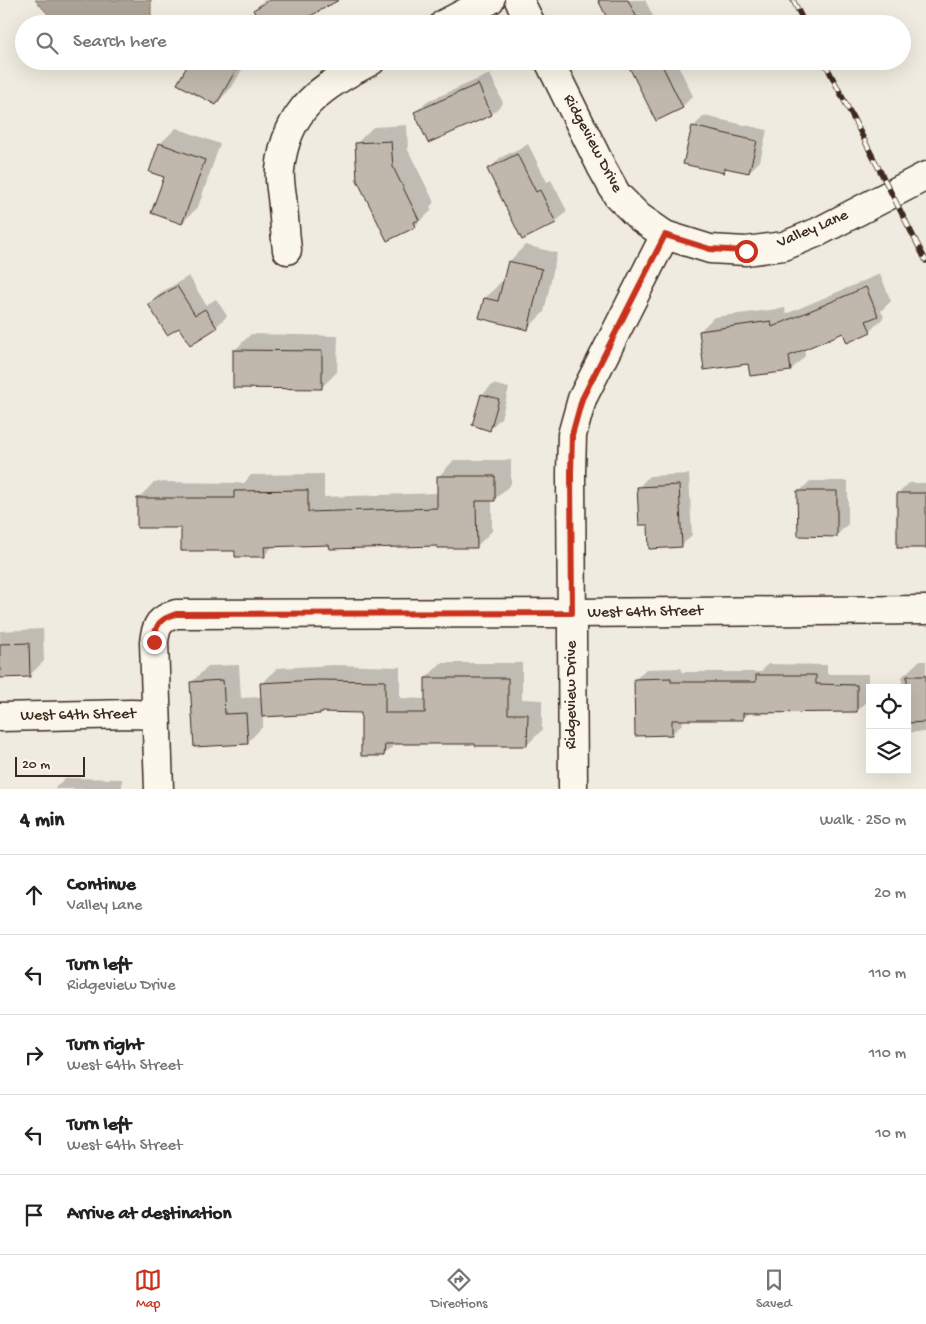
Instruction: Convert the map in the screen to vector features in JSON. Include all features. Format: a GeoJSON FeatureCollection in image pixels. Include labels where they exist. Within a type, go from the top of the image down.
{"type":"FeatureCollection","features":[{"type":"Feature","properties":{"kind":"street"},"geometry":{"type":"LineString","coordinates":[[461,15],[490,0]]}},
{"type":"Feature","properties":{"kind":"street"},"geometry":{"type":"LineString","coordinates":[[519,0],[526,15]]}},
{"type":"Feature","properties":{"kind":"street"},"geometry":{"type":"LineString","coordinates":[[287,250],[279,171],[285,144],[296,117],[314,95],[337,78],[353,70]]}},
{"type":"Feature","properties":{"kind":"street","name":"Ridgeview Drive"},"geometry":{"type":"LineString","coordinates":[[553,70],[617,195],[639,217],[665,235],[582,399],[572,435],[572,789]]}},
{"type":"Feature","properties":{"kind":"street","name":"Valley Lane"},"geometry":{"type":"LineString","coordinates":[[665,235],[710,249],[746,251],[784,246],[818,232],[926,176]]}},
{"type":"Feature","properties":{"kind":"street","name":"West 64th Street"},"geometry":{"type":"LineString","coordinates":[[0,717],[156,715],[154,642],[158,624],[166,617],[176,614],[926,610]]}},
{"type":"Feature","properties":{"kind":"street"},"geometry":{"type":"LineString","coordinates":[[156,715],[159,789]]}},
{"type":"Feature","properties":{"kind":"shaded area"},"geometry":{"type":"Polygon","coordinates":[[[35,0],[151,0],[151,15],[49,15],[35,0]]]}},
{"type":"Feature","properties":{"kind":"building"},"geometry":{"type":"Polygon","coordinates":[[[270,0],[339,0],[312,15],[256,15],[253,10],[270,0]]]}},
{"type":"Feature","properties":{"kind":"building"},"geometry":{"type":"Polygon","coordinates":[[[598,0],[628,0],[636,15],[606,15],[598,0]]]}},
{"type":"Feature","properties":{"kind":"building"},"geometry":{"type":"Polygon","coordinates":[[[185,70],[236,70],[216,105],[177,84],[185,70]]]}},
{"type":"Feature","properties":{"kind":"building"},"geometry":{"type":"Polygon","coordinates":[[[630,70],[664,70],[683,108],[656,121],[630,70]]]}},
{"type":"Feature","properties":{"kind":"building"},"geometry":{"type":"Polygon","coordinates":[[[478,84],[492,115],[428,143],[414,112],[478,84]]]}},
{"type":"Feature","properties":{"kind":"building"},"geometry":{"type":"Polygon","coordinates":[[[692,126],[757,141],[749,173],[725,168],[724,173],[683,164],[692,126]]]}},
{"type":"Feature","properties":{"kind":"building"},"geometry":{"type":"Polygon","coordinates":[[[391,141],[393,167],[419,220],[414,222],[416,227],[387,241],[357,180],[355,143],[391,141]]]}},
{"type":"Feature","properties":{"kind":"building"},"geometry":{"type":"Polygon","coordinates":[[[159,143],[205,160],[182,224],[151,213],[164,177],[149,172],[159,143]]]}},
{"type":"Feature","properties":{"kind":"building"},"geometry":{"type":"Polygon","coordinates":[[[517,154],[536,192],[540,190],[556,223],[522,240],[487,169],[517,154]]]}},
{"type":"Feature","properties":{"kind":"building"},"geometry":{"type":"Polygon","coordinates":[[[508,261],[542,269],[528,330],[479,318],[484,298],[498,301],[508,261]]]}},
{"type":"Feature","properties":{"kind":"building"},"geometry":{"type":"Polygon","coordinates":[[[177,286],[195,315],[205,309],[217,328],[190,345],[179,328],[167,335],[148,304],[177,286]]]}},
{"type":"Feature","properties":{"kind":"building"},"geometry":{"type":"Polygon","coordinates":[[[866,287],[878,316],[866,321],[871,332],[847,343],[843,333],[789,356],[791,371],[750,376],[748,364],[704,370],[699,331],[771,321],[772,327],[866,287]]]}},
{"type":"Feature","properties":{"kind":"building"},"geometry":{"type":"Polygon","coordinates":[[[233,350],[322,351],[322,389],[233,388],[233,350]]]}},
{"type":"Feature","properties":{"kind":"building"},"geometry":{"type":"Polygon","coordinates":[[[481,394],[499,399],[490,431],[472,425],[481,394]]]}},
{"type":"Feature","properties":{"kind":"building"},"geometry":{"type":"Polygon","coordinates":[[[437,476],[495,476],[495,501],[476,501],[477,548],[437,548],[437,546],[330,549],[329,545],[264,547],[265,557],[235,557],[235,551],[181,551],[181,528],[137,528],[137,498],[234,498],[234,491],[308,490],[308,512],[437,508],[437,476]]]}},
{"type":"Feature","properties":{"kind":"building"},"geometry":{"type":"Polygon","coordinates":[[[679,485],[682,547],[649,549],[648,525],[639,525],[637,487],[679,485]]]}},
{"type":"Feature","properties":{"kind":"building"},"geometry":{"type":"Polygon","coordinates":[[[797,491],[837,491],[837,537],[798,536],[797,491]]]}},
{"type":"Feature","properties":{"kind":"building"},"geometry":{"type":"Polygon","coordinates":[[[897,493],[926,493],[926,548],[897,548],[897,493]]]}},
{"type":"Feature","properties":{"kind":"building"},"geometry":{"type":"Polygon","coordinates":[[[29,643],[30,677],[0,678],[0,644],[29,643]]]}},
{"type":"Feature","properties":{"kind":"building"},"geometry":{"type":"Polygon","coordinates":[[[756,675],[816,675],[816,684],[857,685],[857,712],[743,713],[743,720],[672,720],[672,735],[635,736],[634,679],[671,678],[671,682],[756,682],[756,675]]]}},
{"type":"Feature","properties":{"kind":"building"},"geometry":{"type":"Polygon","coordinates":[[[907,676],[926,676],[926,722],[911,723],[911,684],[907,684],[907,676]]]}},
{"type":"Feature","properties":{"kind":"building"},"geometry":{"type":"Polygon","coordinates":[[[425,678],[508,678],[508,714],[528,714],[527,746],[385,744],[384,756],[361,756],[361,713],[320,712],[320,714],[262,717],[260,683],[318,680],[385,681],[385,713],[425,713],[425,678]]]}},
{"type":"Feature","properties":{"kind":"building"},"geometry":{"type":"Polygon","coordinates":[[[223,680],[225,714],[246,713],[248,744],[194,747],[190,682],[223,680]]]}},
{"type":"Feature","properties":{"kind":"railway"},"geometry":{"type":"LineString","coordinates":[[793,0],[800,15]]}},
{"type":"Feature","properties":{"kind":"railway"},"geometry":{"type":"LineString","coordinates":[[829,70],[926,261]]}},
{"type":"Feature","properties":{"kind":"route"},"geometry":{"type":"LineString","coordinates":[[154,642],[158,624],[166,617],[176,614],[572,613],[572,435],[582,399],[665,235],[710,249],[746,251]]}}]}
